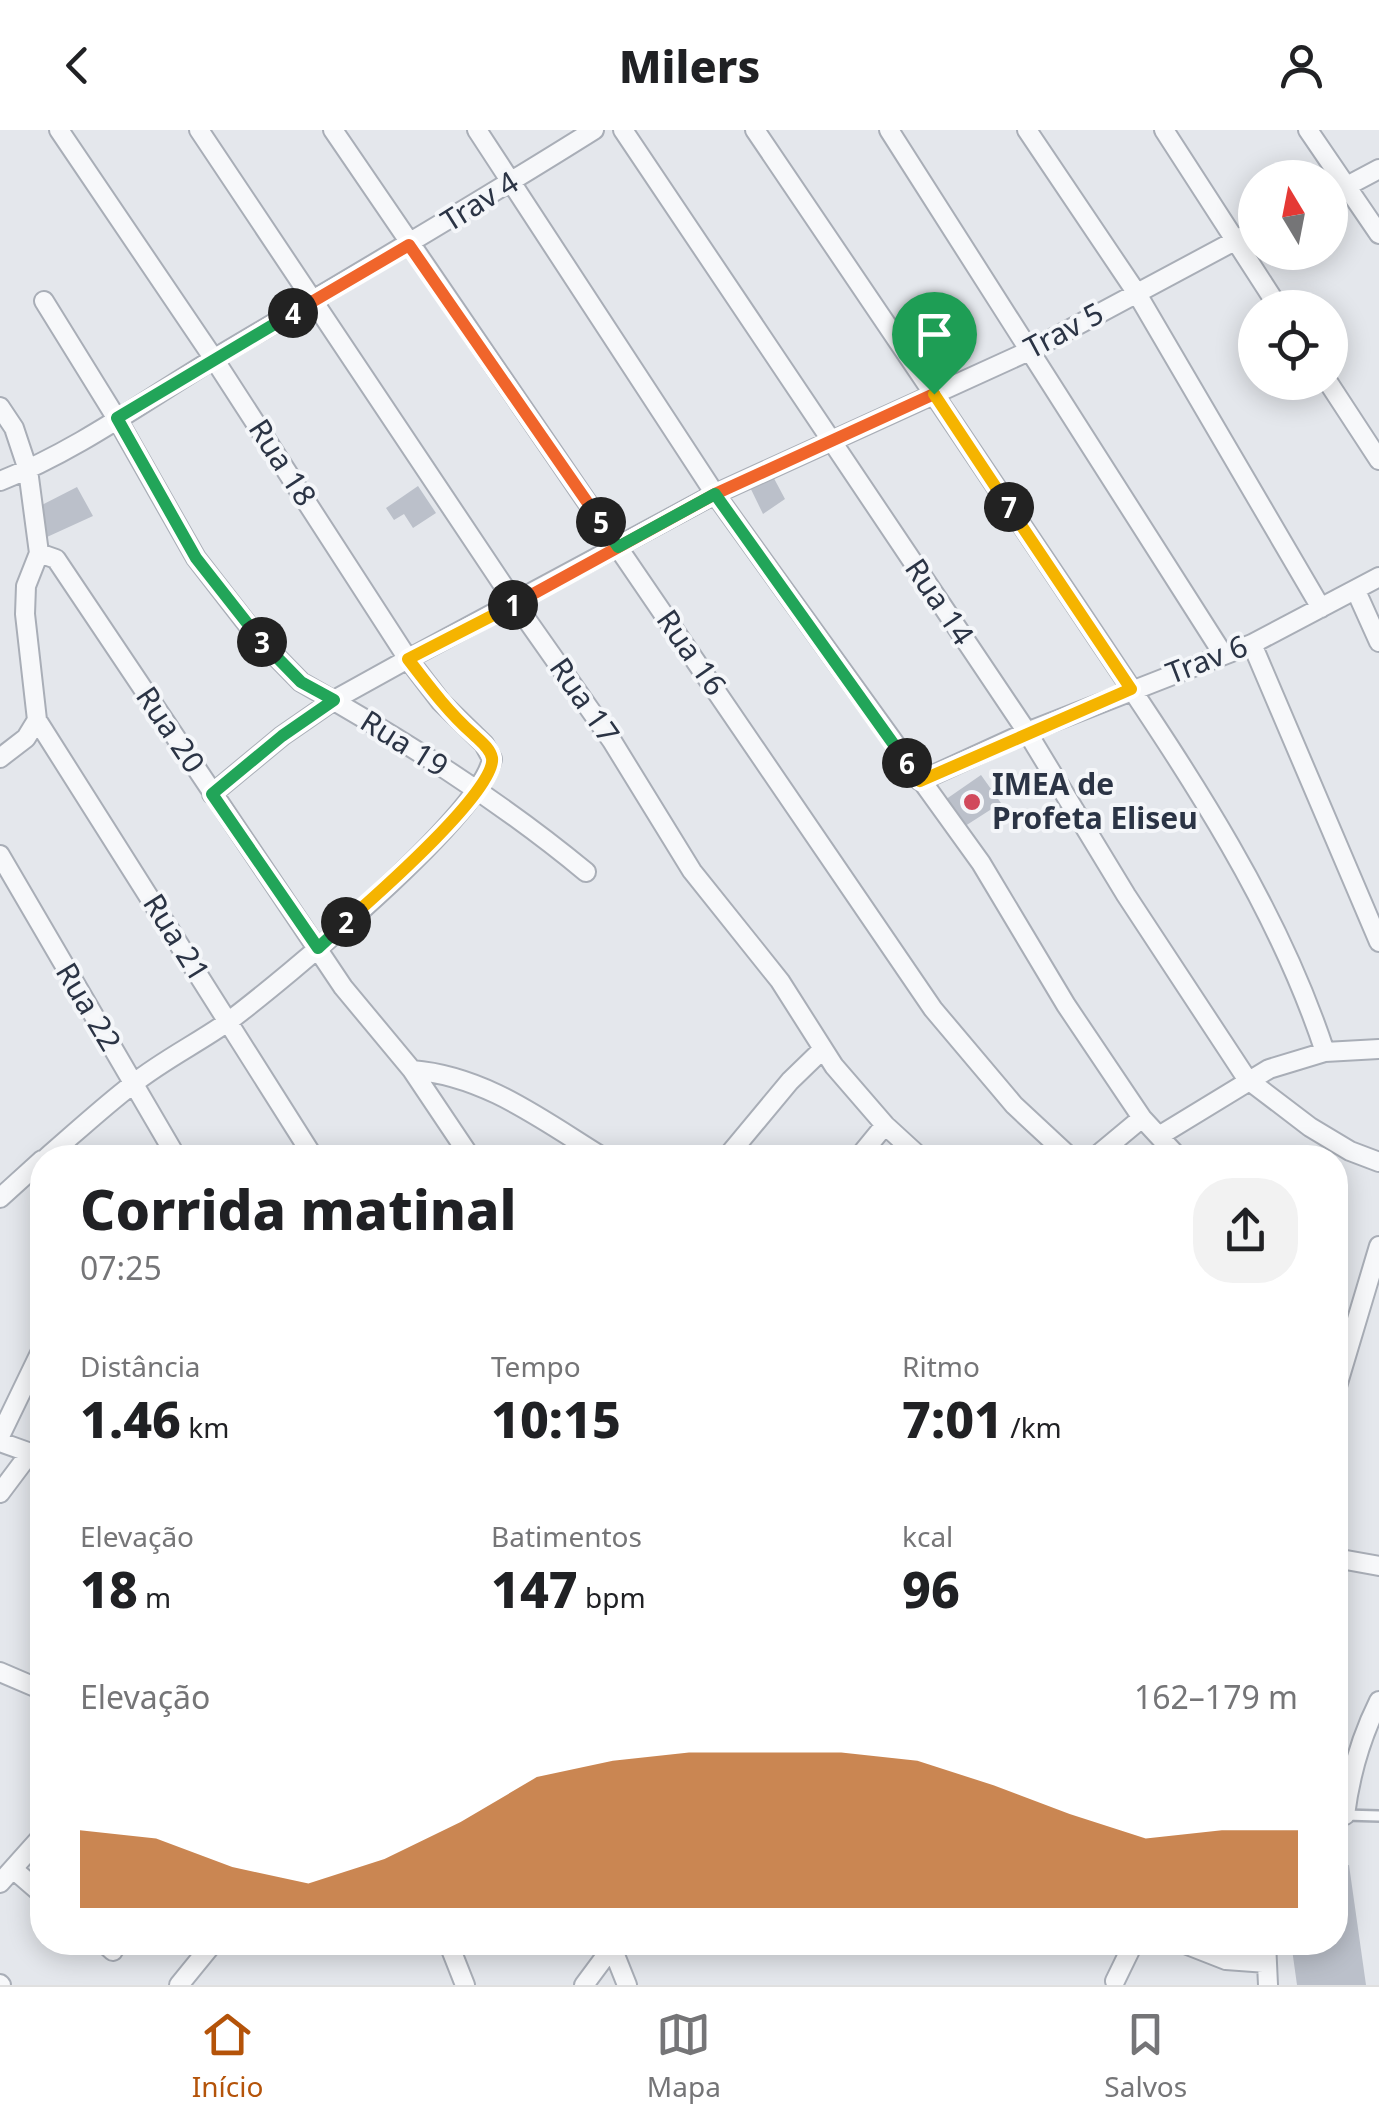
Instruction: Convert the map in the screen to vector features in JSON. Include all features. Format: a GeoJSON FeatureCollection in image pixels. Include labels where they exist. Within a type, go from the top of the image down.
{"type":"FeatureCollection","features":[{"type":"Feature","properties":{"kind":"street","name":"Rua 18"},"geometry":{"type":"LineString","coordinates":[[59,130],[214,359],[408,659],[441,702],[490,752],[491,766],[477,791]]}},
{"type":"Feature","properties":{"kind":"street","name":"Rua 17"},"geometry":{"type":"LineString","coordinates":[[199,130],[515,604],[612,741],[692,870],[780,981],[822,1050],[907,1145]]}},
{"type":"Feature","properties":{"kind":"street","name":"Rua 16"},"geometry":{"type":"LineString","coordinates":[[333,130],[933,1009],[1014,1104],[1057,1145]]}},
{"type":"Feature","properties":{"kind":"street"},"geometry":{"type":"LineString","coordinates":[[477,130],[715,494],[981,863],[1066,1005],[1142,1118],[1167,1145]]}},
{"type":"Feature","properties":{"kind":"street","name":"Trav 4"},"geometry":{"type":"LineString","coordinates":[[0,481],[28,470],[117,418],[594,130]]}},
{"type":"Feature","properties":{"kind":"street","name":"Rua 14"},"geometry":{"type":"LineString","coordinates":[[624,130],[1027,732],[1126,895],[1247,1079],[1340,1145]]}},
{"type":"Feature","properties":{"kind":"street"},"geometry":{"type":"LineString","coordinates":[[755,130],[1192,782],[1247,878],[1307,997],[1325,1052]]}},
{"type":"Feature","properties":{"kind":"street"},"geometry":{"type":"LineString","coordinates":[[889,130],[1223,654]]}},
{"type":"Feature","properties":{"kind":"street"},"geometry":{"type":"LineString","coordinates":[[1027,130],[1136,292],[1321,608]]}},
{"type":"Feature","properties":{"kind":"street"},"geometry":{"type":"LineString","coordinates":[[1164,130],[1267,290]]}},
{"type":"Feature","properties":{"kind":"street"},"geometry":{"type":"LineString","coordinates":[[1308,130],[1323,160]]}},
{"type":"Feature","properties":{"kind":"street"},"geometry":{"type":"LineString","coordinates":[[1348,186],[1379,169]]}},
{"type":"Feature","properties":{"kind":"street"},"geometry":{"type":"LineString","coordinates":[[1348,201],[1379,234]]}},
{"type":"Feature","properties":{"kind":"street","name":"Trav 5"},"geometry":{"type":"LineString","coordinates":[[212,794],[282,736],[334,700],[408,659],[715,494],[1029,351],[1238,238]]}},
{"type":"Feature","properties":{"kind":"street","name":"Rua 19"},"geometry":{"type":"LineString","coordinates":[[44,301],[117,418],[196,558],[284,666],[301,682],[434,761],[586,872]]}},
{"type":"Feature","properties":{"kind":"street"},"geometry":{"type":"LineString","coordinates":[[1340,400],[1379,460]]}},
{"type":"Feature","properties":{"kind":"street"},"geometry":{"type":"LineString","coordinates":[[0,407],[14,428],[28,470],[39,553],[26,586],[25,614],[38,720],[26,738],[0,758]]}},
{"type":"Feature","properties":{"kind":"street","name":"Rua 20"},"geometry":{"type":"LineString","coordinates":[[39,553],[56,559],[365,1016],[412,1070],[463,1145]]}},
{"type":"Feature","properties":{"kind":"street","name":"Trav 6"},"geometry":{"type":"LineString","coordinates":[[920,781],[1131,689],[1252,644],[1379,577]]}},
{"type":"Feature","properties":{"kind":"street"},"geometry":{"type":"LineString","coordinates":[[1356,590],[1379,642]]}},
{"type":"Feature","properties":{"kind":"street"},"geometry":{"type":"LineString","coordinates":[[1252,644],[1379,942]]}},
{"type":"Feature","properties":{"kind":"street","name":"Rua 21"},"geometry":{"type":"LineString","coordinates":[[38,720],[306,1145]]}},
{"type":"Feature","properties":{"kind":"street"},"geometry":{"type":"LineString","coordinates":[[62,1145],[135,1082],[229,1020],[318,948],[418,857],[477,791]]}},
{"type":"Feature","properties":{"kind":"street","name":"Rua 22"},"geometry":{"type":"LineString","coordinates":[[0,854],[171,1145]]}},
{"type":"Feature","properties":{"kind":"street"},"geometry":{"type":"LineString","coordinates":[[1158,1136],[1247,1079],[1325,1052],[1379,1048]]}},
{"type":"Feature","properties":{"kind":"street"},"geometry":{"type":"LineString","coordinates":[[737,1145],[790,1081],[822,1050]]}},
{"type":"Feature","properties":{"kind":"street"},"geometry":{"type":"LineString","coordinates":[[412,1070],[442,1072],[473,1081],[582,1145]]}},
{"type":"Feature","properties":{"kind":"street"},"geometry":{"type":"LineString","coordinates":[[1110,1145],[1142,1118]]}},
{"type":"Feature","properties":{"kind":"street"},"geometry":{"type":"LineString","coordinates":[[869,1145],[885,1125]]}},
{"type":"Feature","properties":{"kind":"street","name":"Rua 14"},"geometry":{"type":"LineString","coordinates":[[1348,1150],[1379,1162]]}},
{"type":"Feature","properties":{"kind":"street"},"geometry":{"type":"LineString","coordinates":[[0,1198],[30,1172]]}},
{"type":"Feature","properties":{"kind":"street"},"geometry":{"type":"LineString","coordinates":[[1348,1350],[1379,1246]]}},
{"type":"Feature","properties":{"kind":"street"},"geometry":{"type":"LineString","coordinates":[[30,1375],[0,1439],[30,1452]]}},
{"type":"Feature","properties":{"kind":"street"},"geometry":{"type":"LineString","coordinates":[[0,1493],[30,1461]]}},
{"type":"Feature","properties":{"kind":"street"},"geometry":{"type":"LineString","coordinates":[[1348,1560],[1379,1566]]}},
{"type":"Feature","properties":{"kind":"street"},"geometry":{"type":"LineString","coordinates":[[0,1672],[30,1685]]}},
{"type":"Feature","properties":{"kind":"street"},"geometry":{"type":"LineString","coordinates":[[1348,1788],[1379,1701]]}},
{"type":"Feature","properties":{"kind":"street"},"geometry":{"type":"LineString","coordinates":[[30,1849],[6,1876],[30,1888]]}},
{"type":"Feature","properties":{"kind":"street"},"geometry":{"type":"LineString","coordinates":[[179,1985],[203,1955]]}},
{"type":"Feature","properties":{"kind":"street"},"geometry":{"type":"LineString","coordinates":[[453,1955],[465,1985]]}},
{"type":"Feature","properties":{"kind":"street"},"geometry":{"type":"LineString","coordinates":[[584,1985],[607,1955]]}},
{"type":"Feature","properties":{"kind":"street"},"geometry":{"type":"LineString","coordinates":[[617,1955],[627,1985]]}},
{"type":"Feature","properties":{"kind":"street"},"geometry":{"type":"LineString","coordinates":[[1115,1981],[1128,1955]]}},
{"type":"Feature","properties":{"kind":"street"},"geometry":{"type":"LineString","coordinates":[[1213,1955],[1226,1960],[1267,1963]]}},
{"type":"Feature","properties":{"kind":"street"},"geometry":{"type":"LineString","coordinates":[[1267,1955],[1268,1985]]}},
{"type":"Feature","properties":{"kind":"lane"},"geometry":{"type":"LineString","coordinates":[[1348,1816],[1379,1816]]}},
{"type":"Feature","properties":{"kind":"building"},"geometry":{"type":"Polygon","coordinates":[[[769,469],[785,499],[763,514],[747,481],[769,469]]]}},
{"type":"Feature","properties":{"kind":"building"},"geometry":{"type":"Polygon","coordinates":[[[418,486],[436,513],[413,528],[404,514],[394,520],[386,508],[418,486]]]}},
{"type":"Feature","properties":{"kind":"building"},"geometry":{"type":"Polygon","coordinates":[[[77,487],[93,516],[47,537],[34,509],[77,487]]]}},
{"type":"Feature","properties":{"kind":"building","name":"IMEA de Profeta Eliseu"},"geometry":{"type":"Polygon","coordinates":[[[981,775],[1001,803],[962,828],[942,802],[981,775]]]}},
{"type":"Feature","properties":{"kind":"building"},"geometry":{"type":"Polygon","coordinates":[[[1348,1865],[1366,1985],[1297,1985],[1293,1955],[1348,1955],[1348,1865]]]}},
{"type":"Feature","properties":{"kind":"place","name":"IMEA de Profeta Eliseu"},"geometry":{"type":"Point","coordinates":[972,802]}},
{"type":"Feature","properties":{"kind":"route"},"geometry":{"type":"LineString","coordinates":[[934,394],[715,494],[515,604],[408,659],[441,702],[484,744],[490,752],[491,766],[477,791],[418,857],[318,948],[212,794],[282,736],[334,700],[301,682],[284,666],[228,600],[196,558],[117,418],[409,245],[618,547],[715,494],[920,781],[1131,689],[934,394]]}}]}
